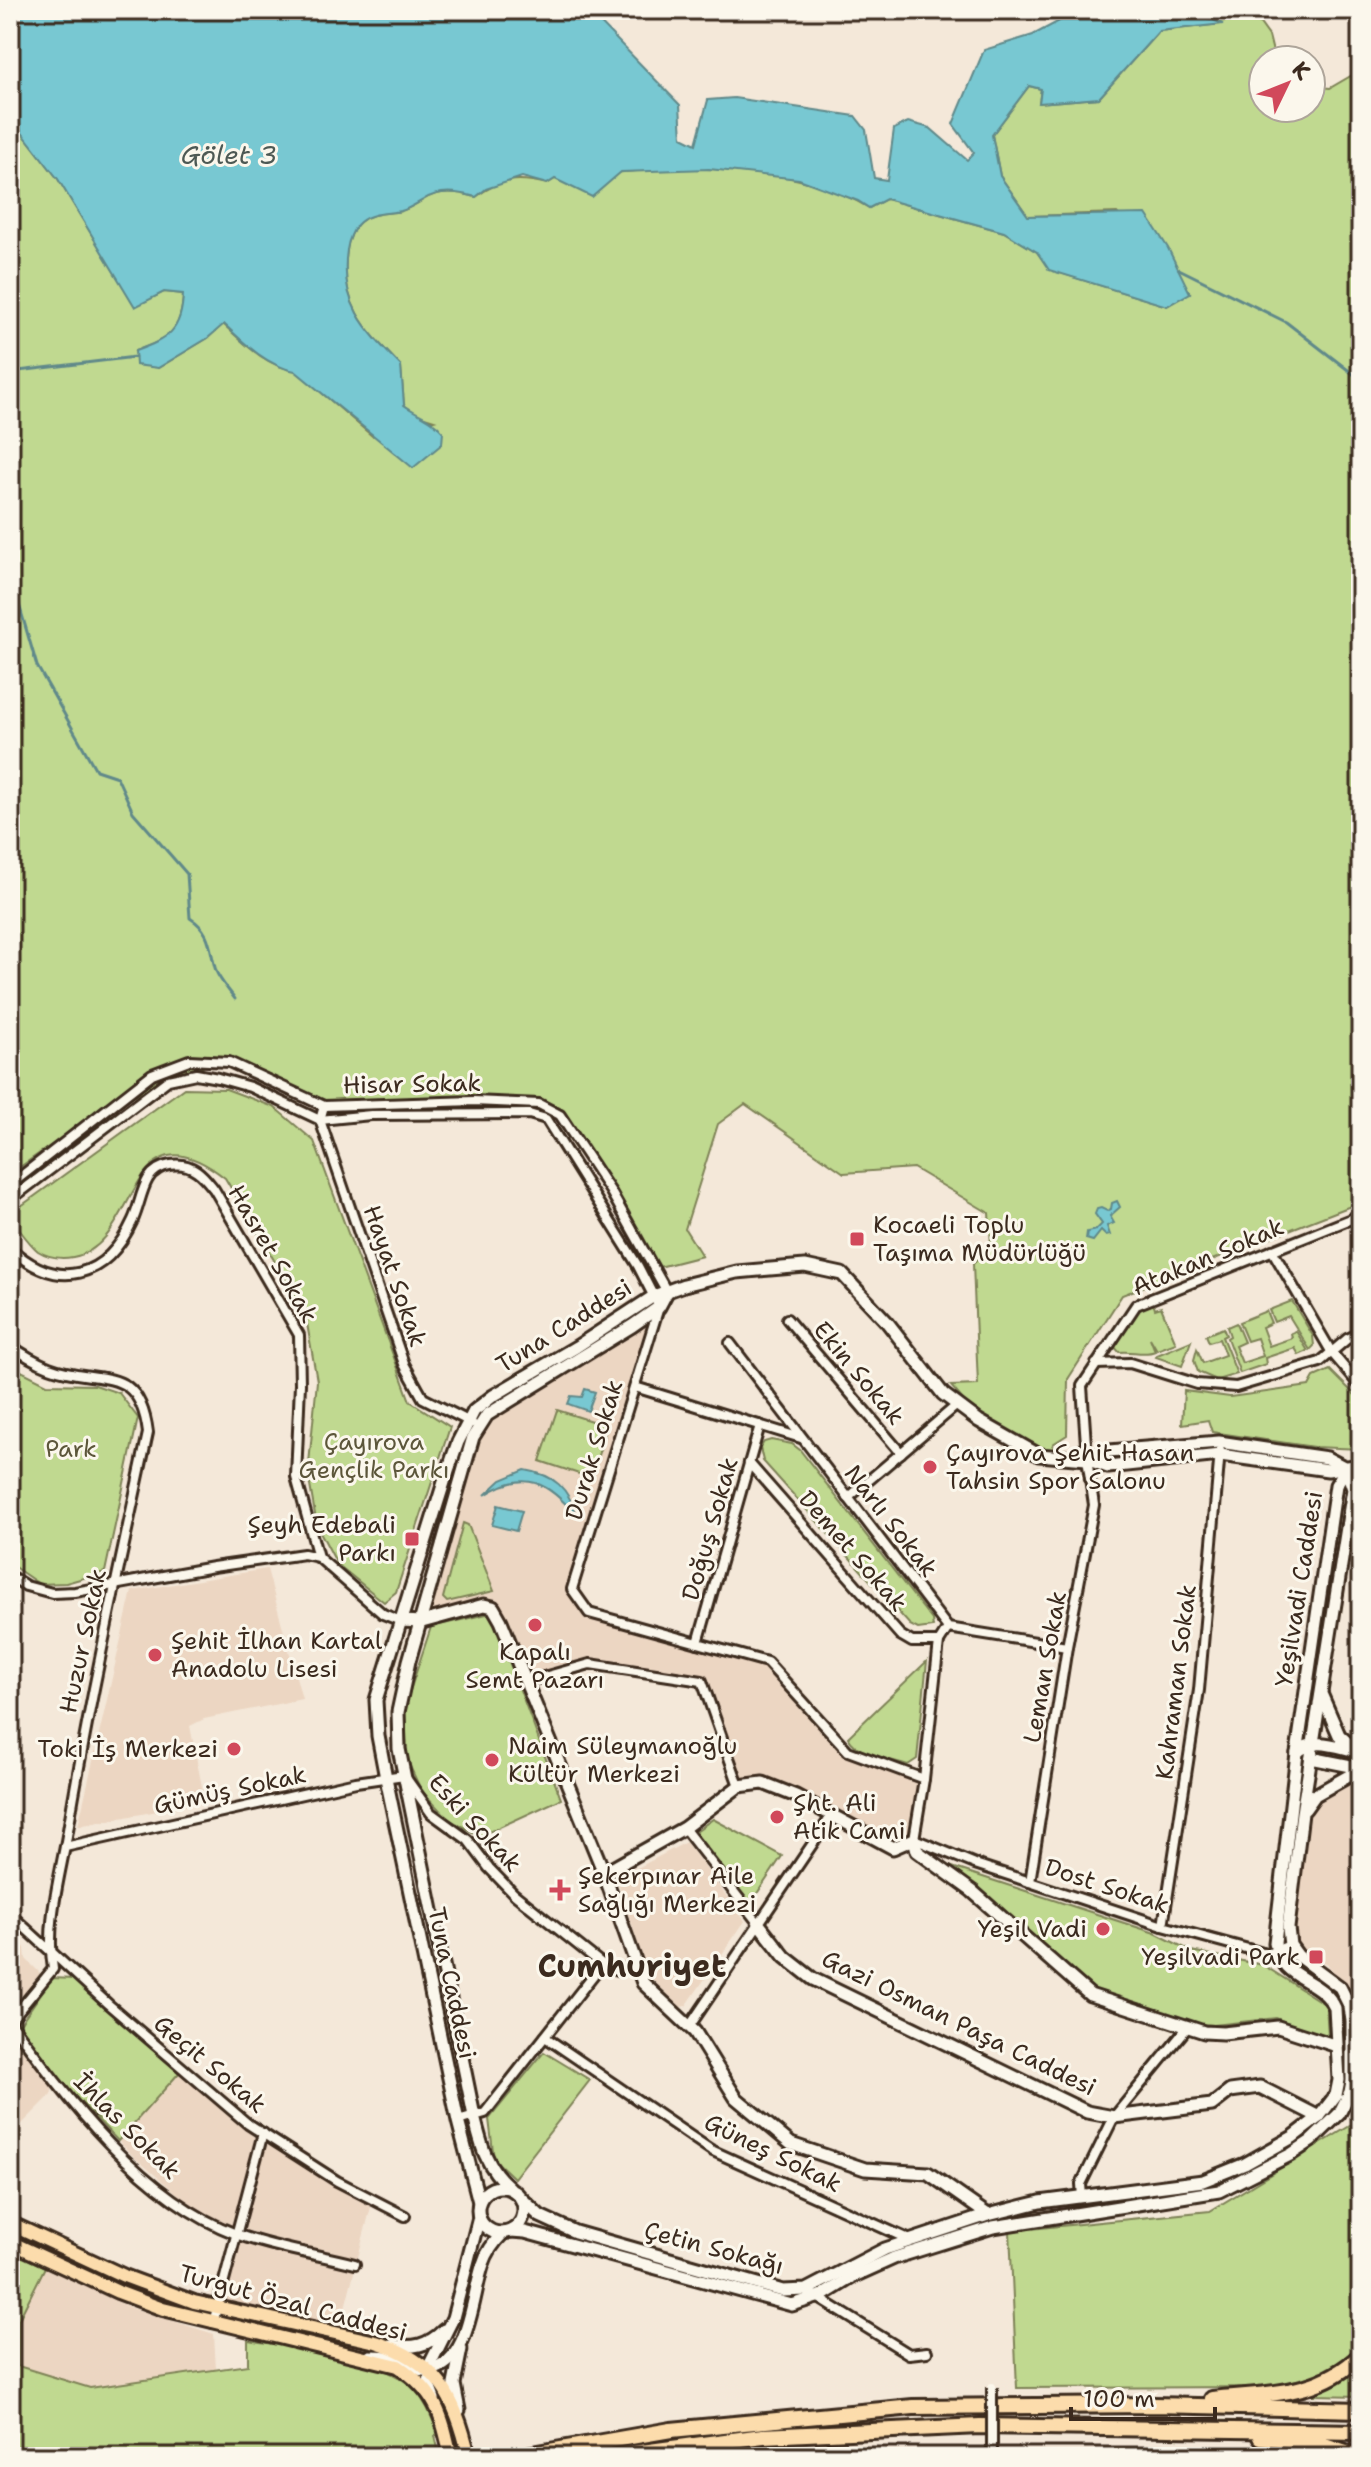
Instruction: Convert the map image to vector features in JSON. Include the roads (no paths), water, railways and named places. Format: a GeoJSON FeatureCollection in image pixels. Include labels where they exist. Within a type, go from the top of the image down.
{"type":"FeatureCollection","features":[{"type":"Feature","properties":{"kind":"highway"},"geometry":{"type":"LineString","coordinates":[[1155,2405],[1303,2390],[1327,2382],[1361,2355]]}},
{"type":"Feature","properties":{"kind":"highway"},"geometry":{"type":"LineString","coordinates":[[515,2457],[671,2430],[913,2407],[1155,2405],[1361,2410]]}},
{"type":"Feature","properties":{"kind":"highway"},"geometry":{"type":"LineString","coordinates":[[604,2457],[763,2436],[980,2426],[1361,2432]]}},
{"type":"Feature","properties":{"kind":"highway"},"geometry":{"type":"LineString","coordinates":[[1197,2428],[1318,2443],[1361,2457]]}},
{"type":"Feature","properties":{"kind":"main road","name":"Turgut Özal Caddesi"},"geometry":{"type":"LineString","coordinates":[[10,2223],[159,2290],[217,2308],[376,2342],[405,2352],[429,2370],[449,2396],[463,2427],[469,2457]]}},
{"type":"Feature","properties":{"kind":"main road","name":"Turgut Özal Caddesi"},"geometry":{"type":"LineString","coordinates":[[10,2242],[118,2292],[163,2309],[398,2366],[418,2381],[435,2401],[451,2457]]}},
{"type":"Feature","properties":{"kind":"street","name":"Hisar Sokak"},"geometry":{"type":"LineString","coordinates":[[10,1185],[152,1074],[189,1060],[229,1062],[324,1106],[473,1101],[539,1104],[560,1115],[611,1192],[667,1292]]}},
{"type":"Feature","properties":{"kind":"street","name":"Hisar Sokak"},"geometry":{"type":"LineString","coordinates":[[10,1200],[168,1080],[196,1074],[250,1087],[320,1120],[371,1115],[529,1114],[546,1119],[638,1266],[657,1302]]}},
{"type":"Feature","properties":{"kind":"street"},"geometry":{"type":"LineString","coordinates":[[320,1120],[324,1106]]}},
{"type":"Feature","properties":{"kind":"street","name":"Hayat Sokak"},"geometry":{"type":"LineString","coordinates":[[320,1120],[404,1364],[423,1398],[474,1424]]}},
{"type":"Feature","properties":{"kind":"street","name":"Hasret Sokak"},"geometry":{"type":"LineString","coordinates":[[10,1248],[47,1273],[71,1276],[94,1267],[112,1253],[132,1222],[149,1178],[155,1172],[162,1167],[184,1164],[198,1172],[214,1189],[299,1335],[296,1477],[318,1557]]}},
{"type":"Feature","properties":{"kind":"street","name":"Atakan Sokak"},"geometry":{"type":"LineString","coordinates":[[1087,1459],[1082,1386],[1136,1305],[1361,1215]]}},
{"type":"Feature","properties":{"kind":"street"},"geometry":{"type":"LineString","coordinates":[[1272,1250],[1332,1353],[1361,1387]]}},
{"type":"Feature","properties":{"kind":"street","name":"Tuna Caddesi"},"geometry":{"type":"LineString","coordinates":[[510,2188],[497,2177],[483,2154],[399,1749],[398,1712],[409,1661],[473,1437],[474,1411],[493,1396],[657,1302],[667,1292],[737,1272],[805,1266],[842,1274],[887,1322],[943,1394],[979,1421],[1039,1455],[1087,1459]]}},
{"type":"Feature","properties":{"kind":"street","name":"Durak Sokak"},"geometry":{"type":"LineString","coordinates":[[657,1302],[635,1387],[572,1589],[589,1613],[698,1643]]}},
{"type":"Feature","properties":{"kind":"street","name":"Ekin Sokak"},"geometry":{"type":"LineString","coordinates":[[787,1319],[901,1453]]}},
{"type":"Feature","properties":{"kind":"street"},"geometry":{"type":"LineString","coordinates":[[1096,1364],[1130,1363],[1197,1384],[1236,1387],[1320,1362],[1347,1339],[1361,1333]]}},
{"type":"Feature","properties":{"kind":"street","name":"Narlı Sokak"},"geometry":{"type":"LineString","coordinates":[[730,1343],[948,1628]]}},
{"type":"Feature","properties":{"kind":"street","name":"Huzur Sokak"},"geometry":{"type":"LineString","coordinates":[[10,1345],[50,1368],[115,1379],[135,1393],[145,1411],[148,1433],[88,1711],[50,1949],[53,1969],[10,2021]]}},
{"type":"Feature","properties":{"kind":"street"},"geometry":{"type":"LineString","coordinates":[[635,1387],[802,1438]]}},
{"type":"Feature","properties":{"kind":"street","name":"Ekin Sokak"},"geometry":{"type":"LineString","coordinates":[[848,1498],[957,1405]]}},
{"type":"Feature","properties":{"kind":"street","name":"Tuna Caddesi"},"geometry":{"type":"LineString","coordinates":[[474,1424],[443,1484],[376,1700],[378,1736],[386,1778],[458,2121],[479,2202]]}},
{"type":"Feature","properties":{"kind":"street","name":"Doğuş Sokak"},"geometry":{"type":"LineString","coordinates":[[698,1643],[760,1425]]}},
{"type":"Feature","properties":{"kind":"street"},"geometry":{"type":"LineString","coordinates":[[1087,1459],[1109,1451],[1219,1442],[1327,1458],[1346,1469]]}},
{"type":"Feature","properties":{"kind":"street","name":"Kahraman Sokak"},"geometry":{"type":"LineString","coordinates":[[1163,1926],[1199,1690],[1219,1442]]}},
{"type":"Feature","properties":{"kind":"street"},"geometry":{"type":"LineString","coordinates":[[1087,1459],[1108,1467],[1220,1455],[1328,1470],[1361,1465]]}},
{"type":"Feature","properties":{"kind":"street","name":"Leman Sokak"},"geometry":{"type":"LineString","coordinates":[[1030,1882],[1067,1647],[1094,1505],[1087,1459]]}},
{"type":"Feature","properties":{"kind":"street","name":"Demet Sokak"},"geometry":{"type":"LineString","coordinates":[[749,1463],[900,1635],[912,1642],[939,1642]]}},
{"type":"Feature","properties":{"kind":"street","name":"Yeşilvadi Caddesi"},"geometry":{"type":"LineString","coordinates":[[1290,1945],[1288,1928],[1302,1813],[1353,1489],[1346,1469]]}},
{"type":"Feature","properties":{"kind":"street","name":"Yeşilvadi Caddesi"},"geometry":{"type":"LineString","coordinates":[[1276,1952],[1275,1932],[1297,1753],[1336,1485],[1346,1469]]}},
{"type":"Feature","properties":{"kind":"street"},"geometry":{"type":"LineString","coordinates":[[10,1576],[26,1586],[52,1593],[75,1592],[304,1554],[318,1557],[383,1614],[401,1621],[422,1622],[484,1605],[493,1607],[604,1873],[643,1983],[695,2032],[736,2098],[791,2144],[865,2169],[928,2173],[988,2215]]}},
{"type":"Feature","properties":{"kind":"street"},"geometry":{"type":"LineString","coordinates":[[1067,1647],[948,1628],[939,1642],[914,1839],[917,1851],[972,1891],[1090,1995],[1187,2028],[1223,2033],[1278,2027],[1337,2046]]}},
{"type":"Feature","properties":{"kind":"street"},"geometry":{"type":"LineString","coordinates":[[698,1643],[767,1662],[848,1751],[924,1779]]}},
{"type":"Feature","properties":{"kind":"street"},"geometry":{"type":"LineString","coordinates":[[526,1682],[590,1664],[702,1681],[739,1786]]}},
{"type":"Feature","properties":{"kind":"street","name":"Yeşilvadi Caddesi"},"geometry":{"type":"LineString","coordinates":[[1321,1692],[1339,1735],[1359,1752]]}},
{"type":"Feature","properties":{"kind":"street"},"geometry":{"type":"LineString","coordinates":[[1297,1753],[1314,1742],[1359,1752]]}},
{"type":"Feature","properties":{"kind":"street"},"geometry":{"type":"LineString","coordinates":[[1311,1758],[1361,1769]]}},
{"type":"Feature","properties":{"kind":"street"},"geometry":{"type":"LineString","coordinates":[[1302,1813],[1315,1795],[1361,1769]]}},
{"type":"Feature","properties":{"kind":"street","name":"Gümüş Sokak"},"geometry":{"type":"LineString","coordinates":[[65,1847],[404,1775]]}},
{"type":"Feature","properties":{"kind":"street","name":"Eski Sokak"},"geometry":{"type":"LineString","coordinates":[[404,1775],[431,1813],[468,1840],[514,1894],[602,1964]]}},
{"type":"Feature","properties":{"kind":"street"},"geometry":{"type":"LineString","coordinates":[[604,1873],[684,1828],[739,1786],[763,1783],[796,1796],[893,1848],[914,1839]]}},
{"type":"Feature","properties":{"kind":"street"},"geometry":{"type":"LineString","coordinates":[[689,2027],[832,1815]]}},
{"type":"Feature","properties":{"kind":"street","name":"Gazi Osman Paşa Caddesi"},"geometry":{"type":"LineString","coordinates":[[684,1828],[785,1957],[813,1979],[1087,2112],[1114,2117],[1212,2105],[1230,2091],[1260,2087],[1319,2117]]}},
{"type":"Feature","properties":{"kind":"street","name":"Dost Sokak"},"geometry":{"type":"LineString","coordinates":[[914,1839],[1163,1926],[1267,1954],[1276,1952]]}},
{"type":"Feature","properties":{"kind":"street","name":"Geçit Sokak"},"geometry":{"type":"LineString","coordinates":[[10,1914],[108,2004],[248,2124],[337,2181],[405,2216]]}},
{"type":"Feature","properties":{"kind":"street"},"geometry":{"type":"LineString","coordinates":[[479,2217],[488,2229],[525,2232],[784,2304],[799,2304],[812,2294],[869,2268],[993,2227],[1219,2191],[1290,2155],[1329,2125],[1346,2101],[1352,2081],[1350,2007],[1340,1987],[1298,1956],[1290,1945],[1276,1952],[1288,1970],[1323,1991],[1335,2008],[1339,2080],[1336,2095],[1319,2117],[1329,2125]]}},
{"type":"Feature","properties":{"kind":"street"},"geometry":{"type":"LineString","coordinates":[[458,2121],[485,2113],[602,1964],[618,1970],[637,1966]]}},
{"type":"Feature","properties":{"kind":"street","name":"İhlas Sokak"},"geometry":{"type":"LineString","coordinates":[[10,2021],[61,2091],[134,2167],[191,2213],[237,2235],[355,2264]]}},
{"type":"Feature","properties":{"kind":"street"},"geometry":{"type":"LineString","coordinates":[[1082,2197],[1081,2184],[1114,2117],[1187,2028]]}},
{"type":"Feature","properties":{"kind":"street","name":"Güneş Sokak"},"geometry":{"type":"LineString","coordinates":[[545,2037],[711,2150],[910,2240]]}},
{"type":"Feature","properties":{"kind":"street","name":"Çetin Sokağı"},"geometry":{"type":"LineString","coordinates":[[521,2198],[540,2216],[575,2232],[783,2291],[812,2294],[863,2258],[988,2215],[1040,2202],[1214,2177],[1245,2164],[1293,2137],[1319,2117]]}},
{"type":"Feature","properties":{"kind":"street"},"geometry":{"type":"LineString","coordinates":[[213,2323],[263,2133]]}},
{"type":"Feature","properties":{"kind":"street"},"geometry":{"type":"LineString","coordinates":[[435,2401],[429,2386],[429,2370],[450,2325],[479,2217],[479,2202],[482,2195],[495,2187],[510,2188],[521,2198],[524,2213],[517,2226],[488,2250],[483,2261],[455,2375],[455,2394],[463,2427]]}},
{"type":"Feature","properties":{"kind":"street"},"geometry":{"type":"LineString","coordinates":[[812,2294],[909,2354],[927,2352]]}},
{"type":"Feature","properties":{"kind":"street"},"geometry":{"type":"LineString","coordinates":[[376,2342],[413,2348],[422,2345],[444,2329],[455,2308]]}},
{"type":"Feature","properties":{"kind":"street"},"geometry":{"type":"LineString","coordinates":[[358,2355],[387,2357],[419,2370],[429,2370],[442,2365],[450,2357],[467,2329]]}},
{"type":"Feature","properties":{"kind":"street"},"geometry":{"type":"LineString","coordinates":[[992,2387],[992,2457]]}},
{"type":"Feature","properties":{"kind":"street"},"geometry":{"type":"LineString","coordinates":[[1217,2457],[1264,2457]]}},
{"type":"Feature","properties":{"kind":"water","name":"Gölet 3"},"geometry":{"type":"Polygon","coordinates":[[[10,10],[588,10],[680,105],[682,137],[696,144],[708,100],[734,98],[855,116],[866,130],[874,178],[887,180],[894,129],[908,122],[930,128],[967,160],[974,153],[953,124],[984,50],[1033,35],[1080,10],[1187,10],[1223,24],[1159,31],[1099,98],[1039,103],[1041,89],[1029,86],[992,135],[1000,176],[1028,216],[1146,214],[1168,248],[1190,293],[1167,306],[1049,270],[1037,252],[1004,232],[886,199],[869,208],[799,179],[709,169],[621,172],[592,197],[555,179],[547,184],[522,177],[486,189],[476,197],[455,193],[436,194],[404,210],[365,219],[353,231],[347,250],[347,286],[351,301],[366,328],[401,366],[404,405],[430,420],[443,432],[442,444],[413,468],[295,371],[266,359],[224,324],[208,338],[158,368],[136,365],[135,351],[164,337],[176,325],[183,294],[164,292],[135,307],[58,179],[10,117],[10,10]]]}},
{"type":"Feature","properties":{"kind":"water"},"geometry":{"type":"Polygon","coordinates":[[[1117,1201],[1120,1207],[1110,1216],[1114,1223],[1107,1226],[1110,1235],[1106,1236],[1101,1231],[1093,1241],[1086,1239],[1087,1232],[1096,1230],[1102,1224],[1095,1214],[1097,1209],[1107,1211],[1117,1201]]]}},
{"type":"Feature","properties":{"kind":"water"},"geometry":{"type":"Polygon","coordinates":[[[585,1389],[595,1392],[588,1411],[568,1404],[571,1396],[582,1397],[585,1389]]]}},
{"type":"Feature","properties":{"kind":"water"},"geometry":{"type":"Polygon","coordinates":[[[525,1470],[545,1475],[559,1484],[577,1516],[556,1495],[536,1483],[513,1482],[485,1495],[501,1480],[525,1470]]]}},
{"type":"Feature","properties":{"kind":"water"},"geometry":{"type":"Polygon","coordinates":[[[498,1505],[522,1511],[516,1531],[492,1525],[498,1505]]]}},
{"type":"Feature","properties":{"kind":"waterway"},"geometry":{"type":"LineString","coordinates":[[1179,269],[1286,322],[1361,380]]}},
{"type":"Feature","properties":{"kind":"waterway"},"geometry":{"type":"LineString","coordinates":[[10,372],[135,357]]}},
{"type":"Feature","properties":{"kind":"waterway"},"geometry":{"type":"LineString","coordinates":[[10,574],[37,666],[96,770],[117,777],[133,812],[187,874],[190,918],[206,935],[216,971],[235,999]]}},
{"type":"Feature","properties":{"kind":"place","name":"Kocaeli Toplu Taşıma Müdürlüğü"},"geometry":{"type":"Point","coordinates":[857,1239]}},
{"type":"Feature","properties":{"kind":"place","name":"Çayırova Şehit Hasan Tahsin Spor Salonu"},"geometry":{"type":"Point","coordinates":[930,1467]}},
{"type":"Feature","properties":{"kind":"place","name":"Şeyh Edebali Parkı"},"geometry":{"type":"Point","coordinates":[412,1539]}},
{"type":"Feature","properties":{"kind":"place","name":"Kapalı Semt Pazarı"},"geometry":{"type":"Point","coordinates":[535,1625]}},
{"type":"Feature","properties":{"kind":"place","name":"Şehit İlhan Kartal Anadolu Lisesi"},"geometry":{"type":"Point","coordinates":[155,1655]}},
{"type":"Feature","properties":{"kind":"place","name":"Toki İş Merkezi"},"geometry":{"type":"Point","coordinates":[234,1749]}},
{"type":"Feature","properties":{"kind":"place","name":"Naim Süleymanoğlu Kültür Merkezi"},"geometry":{"type":"Point","coordinates":[492,1760]}},
{"type":"Feature","properties":{"kind":"place","name":"Şht. Ali Atik Cami"},"geometry":{"type":"Point","coordinates":[777,1817]}},
{"type":"Feature","properties":{"kind":"place","name":"Şekerpınar Aile Sağlığı Merkezi"},"geometry":{"type":"Point","coordinates":[560,1890]}},
{"type":"Feature","properties":{"kind":"place","name":"Yeşil Vadi"},"geometry":{"type":"Point","coordinates":[1103,1929]}},
{"type":"Feature","properties":{"kind":"place","name":"Yeşilvadi Park"},"geometry":{"type":"Point","coordinates":[1316,1957]}},
{"type":"Feature","properties":{"kind":"district","name":"Cumhuriyet"},"geometry":{"type":"Point","coordinates":[632,1966]}},
{"type":"Feature","properties":{"kind":"park label","name":"Park"},"geometry":{"type":"Point","coordinates":[71,1449]}},
{"type":"Feature","properties":{"kind":"park label","name":"Çayırova Gençlik Parkı"},"geometry":{"type":"Point","coordinates":[374,1456]}}]}
